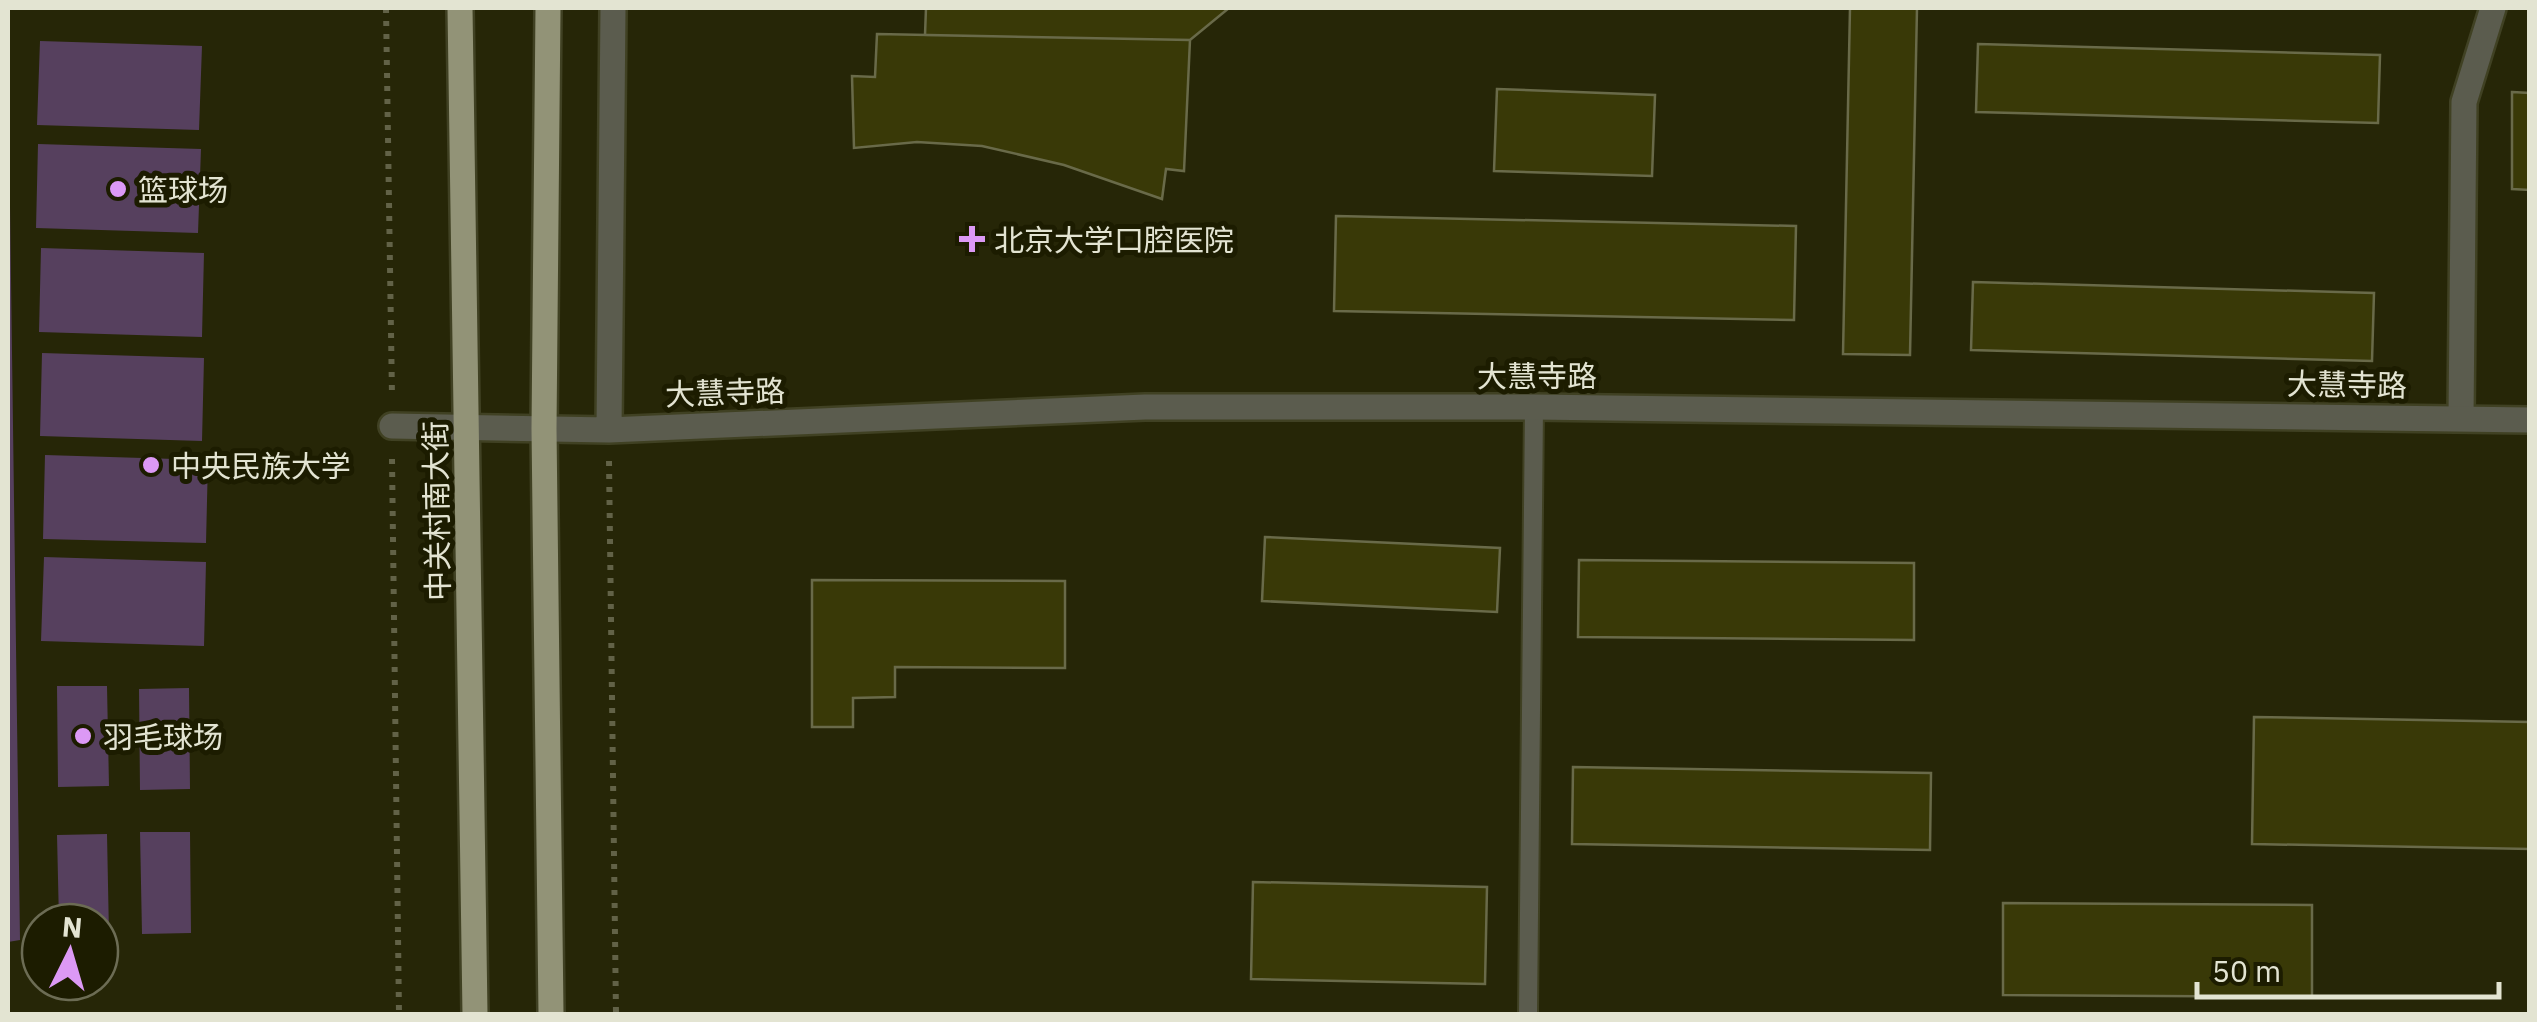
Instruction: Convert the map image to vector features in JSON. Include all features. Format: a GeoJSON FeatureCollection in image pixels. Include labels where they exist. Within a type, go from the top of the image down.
{"type":"FeatureCollection","features":[{"type":"Feature","properties":{"kind":"main road","name":"中关村南大街"},"geometry":{"type":"LineString","coordinates":[[460,8],[475,1014]]}},
{"type":"Feature","properties":{"kind":"main road"},"geometry":{"type":"LineString","coordinates":[[548,8],[544,429],[551,1014]]}},
{"type":"Feature","properties":{"kind":"street"},"geometry":{"type":"LineString","coordinates":[[609,430],[613,8]]}},
{"type":"Feature","properties":{"kind":"street"},"geometry":{"type":"LineString","coordinates":[[2462,418],[2464,102],[2494,8]]}},
{"type":"Feature","properties":{"kind":"street","name":"大慧寺路"},"geometry":{"type":"LineString","coordinates":[[392,426],[609,430],[1145,407],[1534,407],[2530,420]]}},
{"type":"Feature","properties":{"kind":"lane"},"geometry":{"type":"LineString","coordinates":[[1528,1014],[1534,407]]}},
{"type":"Feature","properties":{"kind":"path"},"geometry":{"type":"LineString","coordinates":[[386,8],[399,1014]]}},
{"type":"Feature","properties":{"kind":"path"},"geometry":{"type":"LineString","coordinates":[[609,430],[616,1014]]}},
{"type":"Feature","properties":{"kind":"shaded area","name":"篮球场"},"geometry":{"type":"Polygon","coordinates":[[[40,41],[202,46],[199,130],[37,125],[40,41]]]}},
{"type":"Feature","properties":{"kind":"shaded area"},"geometry":{"type":"Polygon","coordinates":[[[8,58],[20,940],[8,942],[8,58]]]}},
{"type":"Feature","properties":{"kind":"shaded area","name":"篮球场"},"geometry":{"type":"Polygon","coordinates":[[[38,144],[201,149],[198,233],[36,228],[38,144]]]}},
{"type":"Feature","properties":{"kind":"shaded area","name":"篮球场"},"geometry":{"type":"Polygon","coordinates":[[[41,248],[204,253],[202,337],[39,332],[41,248]]]}},
{"type":"Feature","properties":{"kind":"shaded area"},"geometry":{"type":"Polygon","coordinates":[[[42,353],[204,358],[202,441],[40,436],[42,353]]]}},
{"type":"Feature","properties":{"kind":"shaded area"},"geometry":{"type":"Polygon","coordinates":[[[45,455],[208,460],[206,543],[43,539],[45,455]]]}},
{"type":"Feature","properties":{"kind":"shaded area"},"geometry":{"type":"Polygon","coordinates":[[[44,557],[206,562],[204,646],[41,641],[44,557]]]}},
{"type":"Feature","properties":{"kind":"shaded area","name":"羽毛球场"},"geometry":{"type":"Polygon","coordinates":[[[57,686],[107,686],[109,786],[58,787],[57,686]]]}},
{"type":"Feature","properties":{"kind":"shaded area","name":"羽毛球场"},"geometry":{"type":"Polygon","coordinates":[[[189,688],[190,789],[140,790],[139,689],[189,688]]]}},
{"type":"Feature","properties":{"kind":"shaded area","name":"羽毛球场"},"geometry":{"type":"Polygon","coordinates":[[[140,832],[190,832],[191,933],[142,934],[140,832]]]}},
{"type":"Feature","properties":{"kind":"shaded area","name":"羽毛球场"},"geometry":{"type":"Polygon","coordinates":[[[107,834],[108,902],[59,902],[57,835],[107,834]]]}},
{"type":"Feature","properties":{"kind":"building"},"geometry":{"type":"Polygon","coordinates":[[[926,8],[1229,8],[1190,40],[925,35],[926,8]]]}},
{"type":"Feature","properties":{"kind":"building"},"geometry":{"type":"Polygon","coordinates":[[[1850,8],[1917,8],[1910,355],[1843,354],[1850,8]]]}},
{"type":"Feature","properties":{"kind":"building"},"geometry":{"type":"Polygon","coordinates":[[[877,34],[1190,40],[1184,171],[1166,169],[1162,199],[1064,165],[982,146],[917,142],[854,148],[852,76],[875,77],[877,34]]]}},
{"type":"Feature","properties":{"kind":"building"},"geometry":{"type":"Polygon","coordinates":[[[1978,44],[2380,55],[2378,123],[1976,112],[1978,44]]]}},
{"type":"Feature","properties":{"kind":"building"},"geometry":{"type":"Polygon","coordinates":[[[1497,89],[1655,95],[1652,176],[1494,171],[1497,89]]]}},
{"type":"Feature","properties":{"kind":"building"},"geometry":{"type":"Polygon","coordinates":[[[2512,92],[2530,93],[2530,190],[2512,189],[2512,92]]]}},
{"type":"Feature","properties":{"kind":"building"},"geometry":{"type":"Polygon","coordinates":[[[1336,216],[1796,226],[1794,320],[1334,311],[1336,216]]]}},
{"type":"Feature","properties":{"kind":"building"},"geometry":{"type":"Polygon","coordinates":[[[1973,282],[2374,293],[2372,361],[1971,350],[1973,282]]]}},
{"type":"Feature","properties":{"kind":"building"},"geometry":{"type":"Polygon","coordinates":[[[1265,537],[1500,548],[1497,612],[1262,601],[1265,537]]]}},
{"type":"Feature","properties":{"kind":"building"},"geometry":{"type":"Polygon","coordinates":[[[1579,560],[1914,563],[1914,640],[1578,637],[1579,560]]]}},
{"type":"Feature","properties":{"kind":"building"},"geometry":{"type":"Polygon","coordinates":[[[812,580],[1065,581],[1065,668],[895,667],[895,697],[853,698],[853,727],[812,727],[812,580]]]}},
{"type":"Feature","properties":{"kind":"building"},"geometry":{"type":"Polygon","coordinates":[[[2254,717],[2530,722],[2530,849],[2252,844],[2254,717]]]}},
{"type":"Feature","properties":{"kind":"building"},"geometry":{"type":"Polygon","coordinates":[[[1573,767],[1931,773],[1930,850],[1572,844],[1573,767]]]}},
{"type":"Feature","properties":{"kind":"building"},"geometry":{"type":"Polygon","coordinates":[[[1253,882],[1487,887],[1485,984],[1251,979],[1253,882]]]}},
{"type":"Feature","properties":{"kind":"building"},"geometry":{"type":"Polygon","coordinates":[[[2003,903],[2312,905],[2312,997],[2003,995],[2003,903]]]}},
{"type":"Feature","properties":{"kind":"place","name":"篮球场"},"geometry":{"type":"Point","coordinates":[118,189]}},
{"type":"Feature","properties":{"kind":"place","name":"北京大学口腔医院"},"geometry":{"type":"Point","coordinates":[972,239]}},
{"type":"Feature","properties":{"kind":"place","name":"中央民族大学"},"geometry":{"type":"Point","coordinates":[151,465]}},
{"type":"Feature","properties":{"kind":"place","name":"羽毛球场"},"geometry":{"type":"Point","coordinates":[83,736]}}]}
